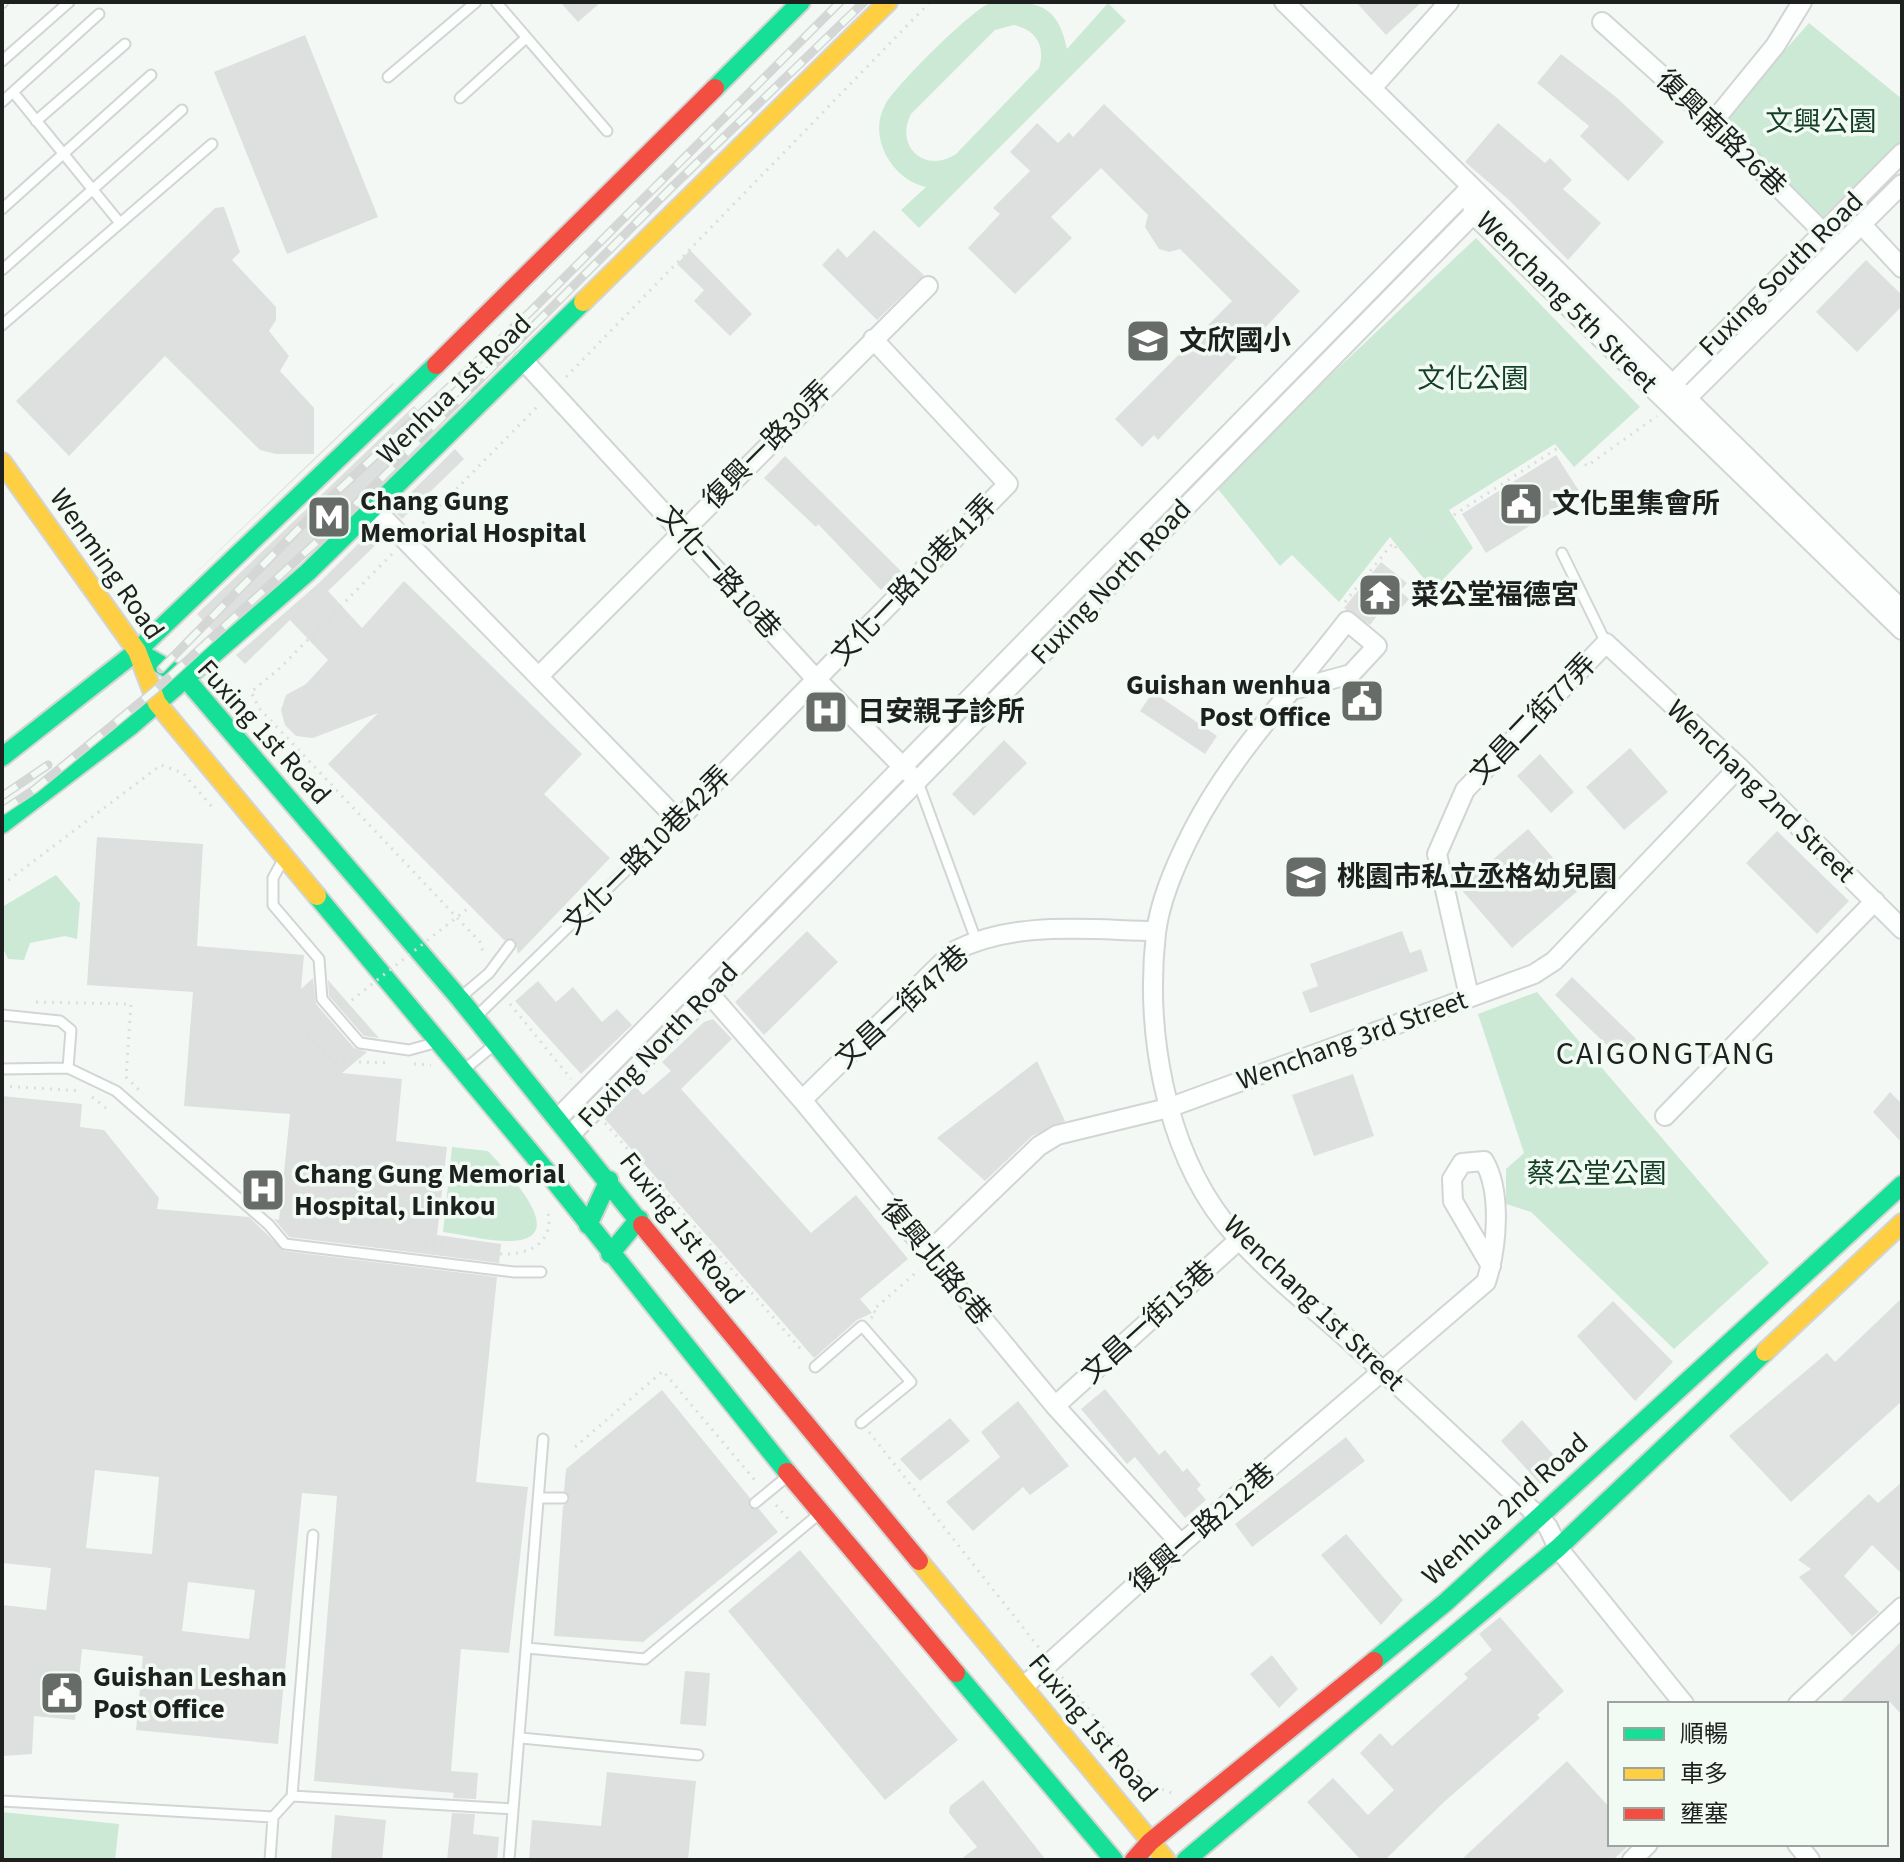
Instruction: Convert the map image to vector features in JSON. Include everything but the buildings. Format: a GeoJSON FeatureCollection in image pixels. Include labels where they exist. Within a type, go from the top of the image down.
{"type":"FeatureCollection","features":[{"type":"Feature","properties":{"kind":"street","name":"Wenhua 1st Road"},"geometry":{"type":"LineString","coordinates":[[2,757],[137,651],[467,335],[801,2]]}},
{"type":"Feature","properties":{"kind":"street","name":"Wenhua 1st Road"},"geometry":{"type":"LineString","coordinates":[[2,824],[157,703],[308,572],[888,2]]}},
{"type":"Feature","properties":{"kind":"street"},"geometry":{"type":"LineString","coordinates":[[1284,2],[1470,188]]}},
{"type":"Feature","properties":{"kind":"street"},"geometry":{"type":"LineString","coordinates":[[1372,88],[1449,2]]}},
{"type":"Feature","properties":{"kind":"street"},"geometry":{"type":"LineString","coordinates":[[1713,122],[1775,46],[1802,2]]}},
{"type":"Feature","properties":{"kind":"street","name":"復興南路26巷"},"geometry":{"type":"LineString","coordinates":[[1602,22],[1713,122],[1837,248]]}},
{"type":"Feature","properties":{"kind":"street","name":"Fuxing South Road"},"geometry":{"type":"LineString","coordinates":[[1672,401],[1822,231],[1902,153]]}},
{"type":"Feature","properties":{"kind":"street","name":"Fuxing South Road"},"geometry":{"type":"LineString","coordinates":[[1672,401],[1902,184]]}},
{"type":"Feature","properties":{"kind":"street","name":"Wenchang 5th Street"},"geometry":{"type":"LineString","coordinates":[[1470,188],[1478,208],[1902,630]]}},
{"type":"Feature","properties":{"kind":"street","name":"Fuxing North Road"},"geometry":{"type":"LineString","coordinates":[[558,1118],[1470,188]]}},
{"type":"Feature","properties":{"kind":"street","name":"Fuxing North Road"},"geometry":{"type":"LineString","coordinates":[[571,1134],[1478,208]]}},
{"type":"Feature","properties":{"kind":"street"},"geometry":{"type":"LineString","coordinates":[[1861,224],[1902,268]]}},
{"type":"Feature","properties":{"kind":"street","name":"復興一路30弄"},"geometry":{"type":"LineString","coordinates":[[540,675],[928,286]]}},
{"type":"Feature","properties":{"kind":"street","name":"文化一路10巷41弄"},"geometry":{"type":"LineString","coordinates":[[816,679],[1008,484],[873,339]]}},
{"type":"Feature","properties":{"kind":"street","name":"文化一路10巷"},"geometry":{"type":"LineString","coordinates":[[523,360],[816,679],[917,780]]}},
{"type":"Feature","properties":{"kind":"street"},"geometry":{"type":"LineString","coordinates":[[1265,397],[1279,411]]}},
{"type":"Feature","properties":{"kind":"street","name":"Wenchang 5th Street"},"geometry":{"type":"LineString","coordinates":[[1672,401],[1902,610]]}},
{"type":"Feature","properties":{"kind":"street","name":"Wenming Road"},"geometry":{"type":"LineString","coordinates":[[2,462],[137,651],[157,703]]}},
{"type":"Feature","properties":{"kind":"street"},"geometry":{"type":"LineString","coordinates":[[372,506],[413,552],[540,675],[678,820]]}},
{"type":"Feature","properties":{"kind":"street"},"geometry":{"type":"LineString","coordinates":[[1089,577],[1104,590]]}},
{"type":"Feature","properties":{"kind":"street"},"geometry":{"type":"LineString","coordinates":[[1296,689],[1351,674],[1377,646],[1347,621]]}},
{"type":"Feature","properties":{"kind":"street","name":"Wenchang 1st Street"},"geometry":{"type":"LineString","coordinates":[[1347,621],[1224,778],[1192,831],[1168,889],[1156,931],[1155,1010],[1168,1108],[1196,1175],[1224,1221],[1543,1522]]}},
{"type":"Feature","properties":{"kind":"street","name":"Wenchang 2nd Street"},"geometry":{"type":"LineString","coordinates":[[1612,649],[1739,767],[1902,929]]}},
{"type":"Feature","properties":{"kind":"street","name":"文昌二街77弄"},"geometry":{"type":"LineString","coordinates":[[1469,996],[1437,854],[1465,790],[1612,649]]}},
{"type":"Feature","properties":{"kind":"street","name":"Fuxing 1st Road"},"geometry":{"type":"LineString","coordinates":[[137,651],[186,679],[460,999],[1166,1860]]}},
{"type":"Feature","properties":{"kind":"street","name":"文化一路10巷42弄"},"geometry":{"type":"LineString","coordinates":[[678,820],[816,679]]}},
{"type":"Feature","properties":{"kind":"street"},"geometry":{"type":"LineString","coordinates":[[157,703],[462,1071],[820,1513],[1114,1860]]}},
{"type":"Feature","properties":{"kind":"street","name":"Wenchang 3rd Street"},"geometry":{"type":"LineString","coordinates":[[931,1255],[1039,1146],[1057,1135],[1168,1108],[1534,974],[1554,961],[1739,767]]}},
{"type":"Feature","properties":{"kind":"street"},"geometry":{"type":"LineString","coordinates":[[831,839],[846,853]]}},
{"type":"Feature","properties":{"kind":"street"},"geometry":{"type":"LineString","coordinates":[[1665,1116],[1875,901]]}},
{"type":"Feature","properties":{"kind":"street","name":"文昌一街47巷"},"geometry":{"type":"LineString","coordinates":[[802,1100],[954,951],[976,940],[1013,930],[1156,931]]}},
{"type":"Feature","properties":{"kind":"street","name":"復興北路6巷"},"geometry":{"type":"LineString","coordinates":[[695,978],[802,1100],[1055,1406],[1181,1544]]}},
{"type":"Feature","properties":{"kind":"street"},"geometry":{"type":"LineString","coordinates":[[1484,1161],[1492,1175],[1491,1266],[1453,1201],[1452,1179],[1462,1163],[1484,1161]]}},
{"type":"Feature","properties":{"kind":"street"},"geometry":{"type":"LineString","coordinates":[[588,1225],[609,1180]]}},
{"type":"Feature","properties":{"kind":"street","name":"Wenhua 2nd Road"},"geometry":{"type":"LineString","coordinates":[[1134,1860],[1150,1842],[1543,1522],[1902,1185]]}},
{"type":"Feature","properties":{"kind":"street"},"geometry":{"type":"LineString","coordinates":[[610,1254],[639,1219]]}},
{"type":"Feature","properties":{"kind":"street"},"geometry":{"type":"LineString","coordinates":[[1186,1860],[1558,1548],[1902,1223]]}},
{"type":"Feature","properties":{"kind":"street","name":"文昌一街15巷"},"geometry":{"type":"LineString","coordinates":[[1055,1406],[1241,1238]]}},
{"type":"Feature","properties":{"kind":"street","name":"復興一路212巷"},"geometry":{"type":"LineString","coordinates":[[1023,1687],[1181,1544],[1486,1282],[1491,1266]]}},
{"type":"Feature","properties":{"kind":"street"},"geometry":{"type":"LineString","coordinates":[[1543,1522],[1558,1548],[1682,1702]]}},
{"type":"Feature","properties":{"kind":"street"},"geometry":{"type":"LineString","coordinates":[[1800,1702],[1902,1607]]}},
{"type":"Feature","properties":{"kind":"lane"},"geometry":{"type":"LineString","coordinates":[[2,61],[69,2]]}},
{"type":"Feature","properties":{"kind":"lane"},"geometry":{"type":"LineString","coordinates":[[388,77],[476,2]]}},
{"type":"Feature","properties":{"kind":"lane"},"geometry":{"type":"LineString","coordinates":[[496,2],[607,131]]}},
{"type":"Feature","properties":{"kind":"lane"},"geometry":{"type":"LineString","coordinates":[[2,102],[99,14]]}},
{"type":"Feature","properties":{"kind":"lane"},"geometry":{"type":"LineString","coordinates":[[460,98],[526,38]]}},
{"type":"Feature","properties":{"kind":"lane"},"geometry":{"type":"LineString","coordinates":[[36,121],[125,44]]}},
{"type":"Feature","properties":{"kind":"lane"},"geometry":{"type":"LineString","coordinates":[[2,209],[151,75]]}},
{"type":"Feature","properties":{"kind":"lane"},"geometry":{"type":"LineString","coordinates":[[13,92],[120,223]]}},
{"type":"Feature","properties":{"kind":"lane"},"geometry":{"type":"LineString","coordinates":[[2,270],[182,110]]}},
{"type":"Feature","properties":{"kind":"lane"},"geometry":{"type":"LineString","coordinates":[[2,325],[212,144]]}},
{"type":"Feature","properties":{"kind":"lane"},"geometry":{"type":"LineString","coordinates":[[1562,553],[1612,649]]}},
{"type":"Feature","properties":{"kind":"lane"},"geometry":{"type":"LineString","coordinates":[[917,780],[976,940]]}},
{"type":"Feature","properties":{"kind":"lane","name":"文化一路10巷42弄"},"geometry":{"type":"LineString","coordinates":[[474,1018],[503,995],[678,820]]}},
{"type":"Feature","properties":{"kind":"lane"},"geometry":{"type":"LineString","coordinates":[[285,857],[273,878],[273,905],[319,959],[322,999],[360,1043],[409,1050],[438,1042]]}},
{"type":"Feature","properties":{"kind":"lane"},"geometry":{"type":"LineString","coordinates":[[460,999],[489,973],[510,945]]}},
{"type":"Feature","properties":{"kind":"lane"},"geometry":{"type":"LineString","coordinates":[[2,1015],[60,1021],[71,1030],[68,1068]]}},
{"type":"Feature","properties":{"kind":"lane"},"geometry":{"type":"LineString","coordinates":[[462,1071],[496,1044]]}},
{"type":"Feature","properties":{"kind":"lane"},"geometry":{"type":"LineString","coordinates":[[2,1069],[68,1068],[116,1091],[269,1225],[285,1244],[541,1272]]}},
{"type":"Feature","properties":{"kind":"lane"},"geometry":{"type":"LineString","coordinates":[[815,1367],[862,1326],[911,1382],[861,1423]]}},
{"type":"Feature","properties":{"kind":"lane"},"geometry":{"type":"LineString","coordinates":[[509,1860],[543,1439]]}},
{"type":"Feature","properties":{"kind":"lane"},"geometry":{"type":"LineString","coordinates":[[755,1503],[789,1475]]}},
{"type":"Feature","properties":{"kind":"lane"},"geometry":{"type":"LineString","coordinates":[[539,1498],[563,1498]]}},
{"type":"Feature","properties":{"kind":"lane"},"geometry":{"type":"LineString","coordinates":[[527,1648],[645,1659],[820,1513]]}},
{"type":"Feature","properties":{"kind":"lane"},"geometry":{"type":"LineString","coordinates":[[270,1860],[273,1817],[292,1796],[313,1535]]}},
{"type":"Feature","properties":{"kind":"lane"},"geometry":{"type":"LineString","coordinates":[[521,1738],[698,1755]]}},
{"type":"Feature","properties":{"kind":"lane"},"geometry":{"type":"LineString","coordinates":[[292,1796],[513,1809]]}},
{"type":"Feature","properties":{"kind":"lane"},"geometry":{"type":"LineString","coordinates":[[2,1801],[273,1817]]}},
{"type":"Feature","properties":{"kind":"path"},"geometry":{"type":"LineString","coordinates":[[1347,621],[1343,605],[1393,543],[1398,551],[1564,444],[1587,466],[1672,401]]}},
{"type":"Feature","properties":{"kind":"path"},"geometry":{"type":"LineString","coordinates":[[2,885],[161,765],[183,773],[222,819]]}},
{"type":"Feature","properties":{"kind":"path"},"geometry":{"type":"LineString","coordinates":[[335,997],[343,1007],[471,906]]}},
{"type":"Feature","properties":{"kind":"path"},"geometry":{"type":"LineString","coordinates":[[356,988],[362,983]]}},
{"type":"Feature","properties":{"kind":"path"},"geometry":{"type":"LineString","coordinates":[[308,989],[306,1032],[332,1061],[432,1065]]}},
{"type":"Feature","properties":{"kind":"path"},"geometry":{"type":"LineString","coordinates":[[31,1002],[131,1004],[126,1077],[147,1097]]}},
{"type":"Feature","properties":{"kind":"path"},"geometry":{"type":"LineString","coordinates":[[2,1086],[84,1091],[106,1108]]}},
{"type":"Feature","properties":{"kind":"path"},"geometry":{"type":"LineString","coordinates":[[284,1226],[518,1255],[533,1250],[546,1238],[550,1217],[545,1204]]}},
{"type":"Feature","properties":{"kind":"path"},"geometry":{"type":"LineString","coordinates":[[862,1326],[876,1313],[873,1310],[931,1255]]}},
{"type":"Feature","properties":{"kind":"path"},"geometry":{"type":"LineString","coordinates":[[575,1447],[663,1371],[798,1531]]}},
{"type":"Feature","properties":{"kind":"green space"},"geometry":{"type":"Polygon","coordinates":[[[992,2],[1032,4],[1042,8],[1057,21],[1067,49],[1108,3],[1126,21],[919,228],[901,210],[926,187],[903,176],[886,156],[881,144],[880,118],[885,105],[903,82],[952,32],[992,2]],[[1014,25],[995,30],[911,114],[907,137],[916,154],[934,161],[956,154],[1039,68],[1040,46],[1033,35],[1014,25]]]}},
{"type":"Feature","properties":{"kind":"green space","name":"文興公園"},"geometry":{"type":"Polygon","coordinates":[[[1809,23],[1902,99],[1902,140],[1820,220],[1723,120],[1809,23]]]}},
{"type":"Feature","properties":{"kind":"green space","name":"文化公園"},"geometry":{"type":"Polygon","coordinates":[[[1476,238],[1640,407],[1574,467],[1555,444],[1449,510],[1473,548],[1433,590],[1390,537],[1339,602],[1292,555],[1280,566],[1218,489],[1301,403],[1476,238]]]}},
{"type":"Feature","properties":{"kind":"green space"},"geometry":{"type":"Polygon","coordinates":[[[56,875],[80,903],[77,939],[65,936],[30,943],[24,960],[8,959],[2,946],[2,907],[56,875]]]}},
{"type":"Feature","properties":{"kind":"green space","name":"蔡公堂公園"},"geometry":{"type":"Polygon","coordinates":[[[1537,992],[1769,1263],[1674,1349],[1531,1212],[1506,1204],[1506,1169],[1524,1153],[1478,1014],[1537,992]]]}},
{"type":"Feature","properties":{"kind":"green space"},"geometry":{"type":"Polygon","coordinates":[[[452,1147],[488,1151],[506,1171],[535,1215],[536,1228],[529,1237],[504,1241],[443,1232],[452,1147]]]}},
{"type":"Feature","properties":{"kind":"green space"},"geometry":{"type":"Polygon","coordinates":[[[2,1812],[119,1824],[115,1860],[2,1860],[2,1812]]]}},
{"type":"Feature","properties":{"kind":"railway"},"geometry":{"type":"LineString","coordinates":[[161,669],[317,510],[530,312],[840,2]]}},
{"type":"Feature","properties":{"kind":"railway"},"geometry":{"type":"LineString","coordinates":[[2,811],[35,789],[155,690],[334,526],[669,190],[864,2]]}},
{"type":"Feature","properties":{"kind":"railway"},"geometry":{"type":"LineString","coordinates":[[2,796],[48,765]]}},
{"type":"Feature","properties":{"kind":"traffic: fast"},"geometry":{"type":"LineString","coordinates":[[715,88],[801,2]]}},
{"type":"Feature","properties":{"kind":"traffic: fast"},"geometry":{"type":"LineString","coordinates":[[2,824],[132,725],[308,572],[583,302]]}},
{"type":"Feature","properties":{"kind":"traffic: fast"},"geometry":{"type":"LineString","coordinates":[[2,757],[137,651],[436,365]]}},
{"type":"Feature","properties":{"kind":"traffic: fast"},"geometry":{"type":"LineString","coordinates":[[137,651],[186,679],[460,999],[642,1225]]}},
{"type":"Feature","properties":{"kind":"traffic: fast"},"geometry":{"type":"LineString","coordinates":[[317,896],[548,1173],[787,1472]]}},
{"type":"Feature","properties":{"kind":"traffic: fast"},"geometry":{"type":"LineString","coordinates":[[588,1225],[609,1180]]}},
{"type":"Feature","properties":{"kind":"traffic: fast"},"geometry":{"type":"LineString","coordinates":[[1374,1661],[1446,1602],[1902,1185]]}},
{"type":"Feature","properties":{"kind":"traffic: fast"},"geometry":{"type":"LineString","coordinates":[[610,1254],[639,1219]]}},
{"type":"Feature","properties":{"kind":"traffic: fast"},"geometry":{"type":"LineString","coordinates":[[1186,1860],[1558,1548],[1765,1352]]}},
{"type":"Feature","properties":{"kind":"traffic: fast"},"geometry":{"type":"LineString","coordinates":[[956,1673],[1114,1860]]}},
{"type":"Feature","properties":{"kind":"traffic: slow"},"geometry":{"type":"LineString","coordinates":[[583,302],[888,2]]}},
{"type":"Feature","properties":{"kind":"traffic: slow"},"geometry":{"type":"LineString","coordinates":[[2,462],[137,651],[157,703],[317,896]]}},
{"type":"Feature","properties":{"kind":"traffic: slow"},"geometry":{"type":"LineString","coordinates":[[1765,1352],[1902,1223]]}},
{"type":"Feature","properties":{"kind":"traffic: slow"},"geometry":{"type":"LineString","coordinates":[[919,1561],[1166,1860]]}},
{"type":"Feature","properties":{"kind":"traffic: jam"},"geometry":{"type":"LineString","coordinates":[[436,365],[715,88]]}},
{"type":"Feature","properties":{"kind":"traffic: jam"},"geometry":{"type":"LineString","coordinates":[[642,1225],[919,1561]]}},
{"type":"Feature","properties":{"kind":"traffic: jam"},"geometry":{"type":"LineString","coordinates":[[787,1472],[956,1673]]}},
{"type":"Feature","properties":{"kind":"traffic: jam"},"geometry":{"type":"LineString","coordinates":[[1134,1860],[1150,1842],[1374,1661]]}},
{"type":"Feature","properties":{"kind":"place","name":"文欣國小"},"geometry":{"type":"Point","coordinates":[1148,341]}},
{"type":"Feature","properties":{"kind":"place","name":"文化里集會所"},"geometry":{"type":"Point","coordinates":[1521,504]}},
{"type":"Feature","properties":{"kind":"place","name":"Chang Gung Memorial Hospital"},"geometry":{"type":"Point","coordinates":[329,517]}},
{"type":"Feature","properties":{"kind":"place","name":"菜公堂福德宮"},"geometry":{"type":"Point","coordinates":[1380,595]}},
{"type":"Feature","properties":{"kind":"place","name":"Guishan wenhua Post Office"},"geometry":{"type":"Point","coordinates":[1362,701]}},
{"type":"Feature","properties":{"kind":"place","name":"日安親子診所"},"geometry":{"type":"Point","coordinates":[826,712]}},
{"type":"Feature","properties":{"kind":"place","name":"桃園市私立丞格幼兒園"},"geometry":{"type":"Point","coordinates":[1306,877]}},
{"type":"Feature","properties":{"kind":"place","name":"Chang Gung Memorial Hospital, Linkou"},"geometry":{"type":"Point","coordinates":[263,1190]}},
{"type":"Feature","properties":{"kind":"place","name":"Guishan Leshan Post Office"},"geometry":{"type":"Point","coordinates":[62,1693]}},
{"type":"Feature","properties":{"kind":"district","name":"CAIGONGTANG"},"geometry":{"type":"Point","coordinates":[1666,1054]}}]}
